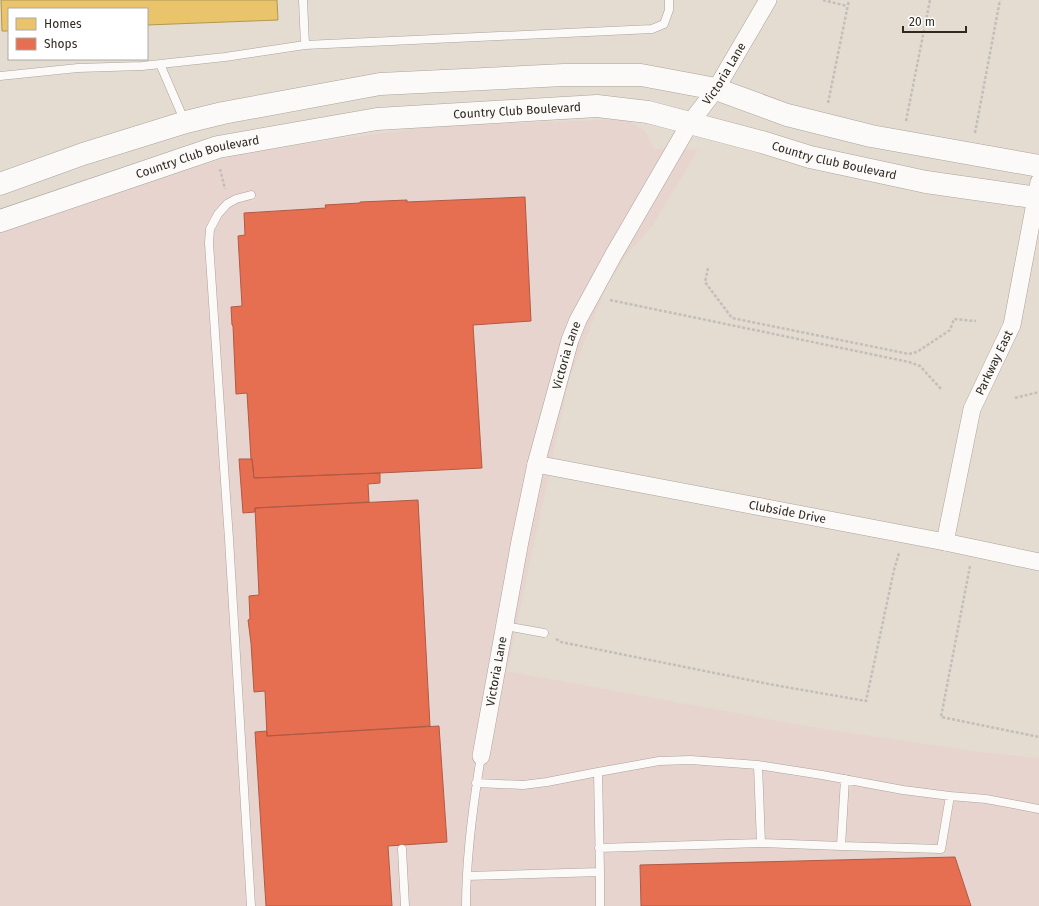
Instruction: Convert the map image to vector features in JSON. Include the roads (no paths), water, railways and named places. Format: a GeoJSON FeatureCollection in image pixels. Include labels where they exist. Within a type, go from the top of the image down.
{"type":"FeatureCollection","features":[{"type":"Feature","properties":{"kind":"street","name":"Victoria Lane"},"geometry":{"type":"LineString","coordinates":[[481,756],[520,541],[536,464],[570,340],[578,320],[614,254],[690,123],[716,89],[768,0]]}},
{"type":"Feature","properties":{"kind":"street"},"geometry":{"type":"LineString","coordinates":[[0,184],[83,154],[186,122],[223,113],[380,84],[564,75],[641,75],[716,89],[787,114],[871,136],[1039,166]]}},
{"type":"Feature","properties":{"kind":"street","name":"Country Club Boulevard"},"geometry":{"type":"LineString","coordinates":[[0,221],[218,147],[377,119],[597,106],[648,112],[762,142],[810,157],[926,182],[1038,193]]}},
{"type":"Feature","properties":{"kind":"street","name":"Parkway East"},"geometry":{"type":"LineString","coordinates":[[945,542],[972,409],[1012,326],[1038,193]]}},
{"type":"Feature","properties":{"kind":"street","name":"Clubside Drive"},"geometry":{"type":"LineString","coordinates":[[536,464],[945,542],[1039,562]]}},
{"type":"Feature","properties":{"kind":"lane"},"geometry":{"type":"LineString","coordinates":[[303,0],[306,45]]}},
{"type":"Feature","properties":{"kind":"lane"},"geometry":{"type":"LineString","coordinates":[[0,76],[78,68],[142,66],[225,57],[306,45],[652,29],[664,24],[669,10],[669,0]]}},
{"type":"Feature","properties":{"kind":"lane"},"geometry":{"type":"LineString","coordinates":[[160,64],[186,122]]}},
{"type":"Feature","properties":{"kind":"lane"},"geometry":{"type":"LineString","coordinates":[[251,195],[236,199],[227,204],[218,214],[210,229],[209,243],[229,539],[251,906]]}},
{"type":"Feature","properties":{"kind":"lane"},"geometry":{"type":"LineString","coordinates":[[505,626],[544,632]]}},
{"type":"Feature","properties":{"kind":"lane"},"geometry":{"type":"LineString","coordinates":[[466,906],[467,876],[474,798],[481,756]]}},
{"type":"Feature","properties":{"kind":"lane"},"geometry":{"type":"LineString","coordinates":[[476,783],[524,785],[659,761],[692,760],[758,765],[903,790],[986,799],[1039,809]]}},
{"type":"Feature","properties":{"kind":"lane"},"geometry":{"type":"LineString","coordinates":[[758,765],[761,843]]}},
{"type":"Feature","properties":{"kind":"lane"},"geometry":{"type":"LineString","coordinates":[[598,772],[600,906]]}},
{"type":"Feature","properties":{"kind":"lane"},"geometry":{"type":"LineString","coordinates":[[841,846],[845,779]]}},
{"type":"Feature","properties":{"kind":"lane"},"geometry":{"type":"LineString","coordinates":[[599,848],[761,843],[941,849],[950,796]]}},
{"type":"Feature","properties":{"kind":"lane"},"geometry":{"type":"LineString","coordinates":[[402,849],[405,906]]}},
{"type":"Feature","properties":{"kind":"lane"},"geometry":{"type":"LineString","coordinates":[[467,876],[600,872]]}}]}
